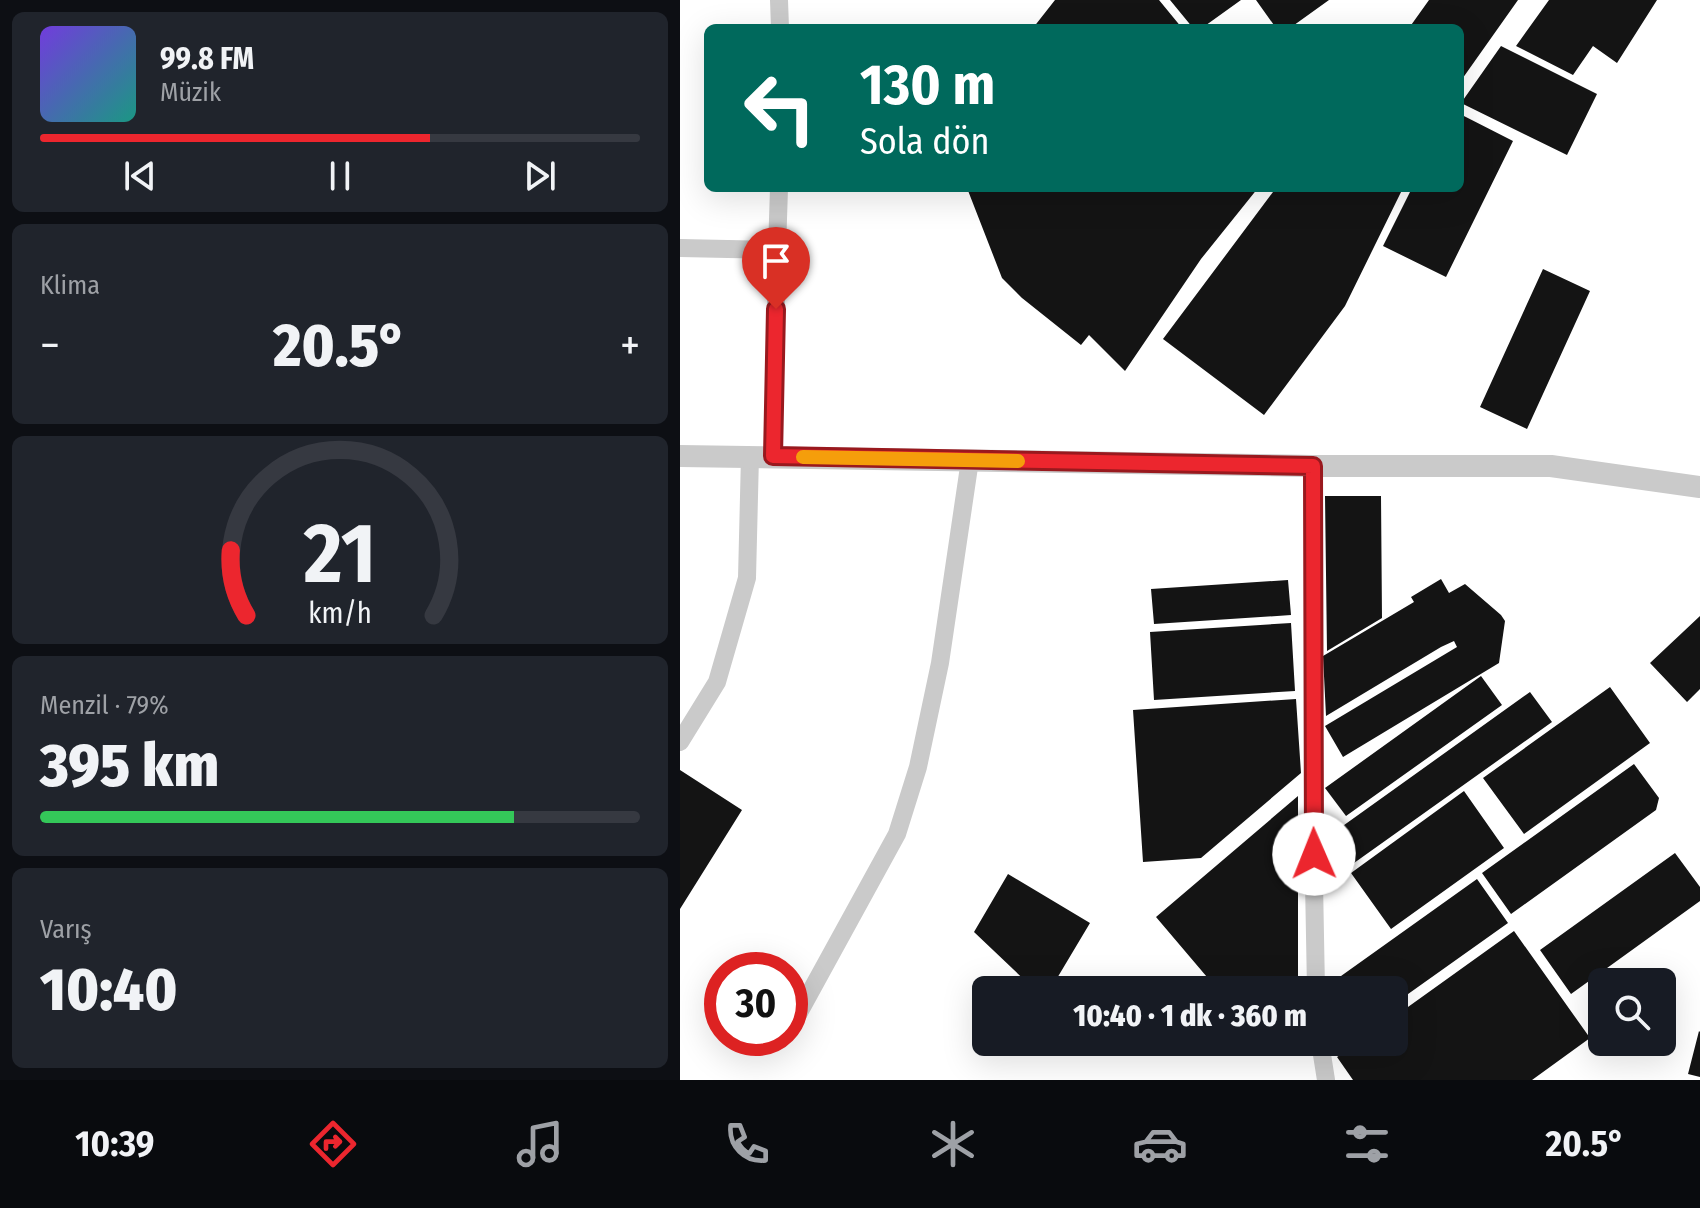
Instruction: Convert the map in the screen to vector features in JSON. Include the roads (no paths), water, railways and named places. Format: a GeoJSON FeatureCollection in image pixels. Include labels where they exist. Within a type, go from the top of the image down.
{"type":"FeatureCollection","features":[{"type":"Feature","properties":{"kind":"street"},"geometry":{"type":"LineString","coordinates":[[779,0],[780,24]]}},
{"type":"Feature","properties":{"kind":"street"},"geometry":{"type":"LineString","coordinates":[[773,456],[779,192]]}},
{"type":"Feature","properties":{"kind":"street"},"geometry":{"type":"LineString","coordinates":[[680,248],[777,250]]}},
{"type":"Feature","properties":{"kind":"street"},"geometry":{"type":"LineString","coordinates":[[680,456],[1313,466],[1551,466],[1700,487]]}},
{"type":"Feature","properties":{"kind":"street"},"geometry":{"type":"LineString","coordinates":[[680,742],[717,682],[747,578],[750,456]]}},
{"type":"Feature","properties":{"kind":"street"},"geometry":{"type":"LineString","coordinates":[[808,996],[897,834],[918,767],[940,663],[970,460]]}},
{"type":"Feature","properties":{"kind":"street"},"geometry":{"type":"LineString","coordinates":[[1313,466],[1316,976]]}},
{"type":"Feature","properties":{"kind":"street"},"geometry":{"type":"LineString","coordinates":[[1322,1056],[1326,1080]]}}]}
